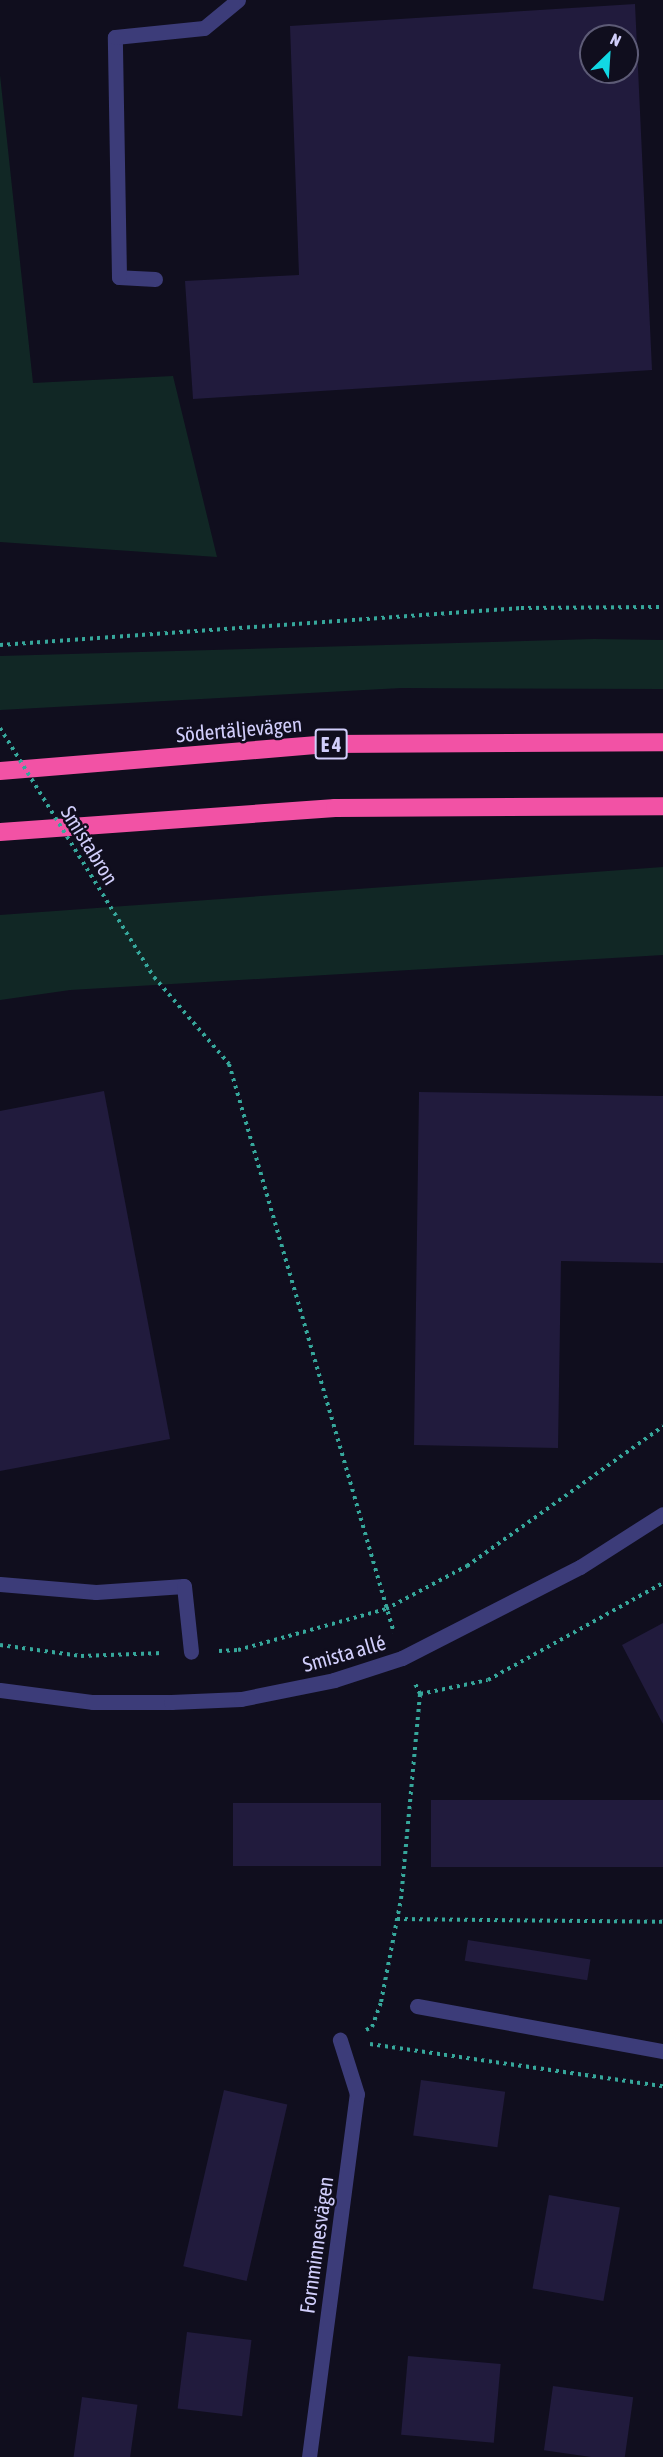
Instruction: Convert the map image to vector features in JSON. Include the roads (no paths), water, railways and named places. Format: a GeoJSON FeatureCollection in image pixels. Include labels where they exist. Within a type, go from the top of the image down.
{"type":"FeatureCollection","features":[{"type":"Feature","properties":{"kind":"highway","name":"Södertäljevägen"},"geometry":{"type":"LineString","coordinates":[[0,771],[327,744],[663,742]]}},
{"type":"Feature","properties":{"kind":"highway"},"geometry":{"type":"LineString","coordinates":[[0,832],[334,808],[663,806]]}},
{"type":"Feature","properties":{"kind":"street"},"geometry":{"type":"LineString","coordinates":[[155,279],[119,278],[115,37],[204,28],[238,0]]}},
{"type":"Feature","properties":{"kind":"street","name":"Smista allé"},"geometry":{"type":"LineString","coordinates":[[0,1690],[93,1702],[241,1699],[334,1680],[402,1658],[580,1567],[663,1514]]}},
{"type":"Feature","properties":{"kind":"street"},"geometry":{"type":"LineString","coordinates":[[0,1584],[96,1592],[184,1586],[191,1652]]}},
{"type":"Feature","properties":{"kind":"street"},"geometry":{"type":"LineString","coordinates":[[417,2006],[663,2051]]}},
{"type":"Feature","properties":{"kind":"street","name":"Fornminnesvägen"},"geometry":{"type":"LineString","coordinates":[[309,2457],[357,2094],[340,2040]]}}]}
